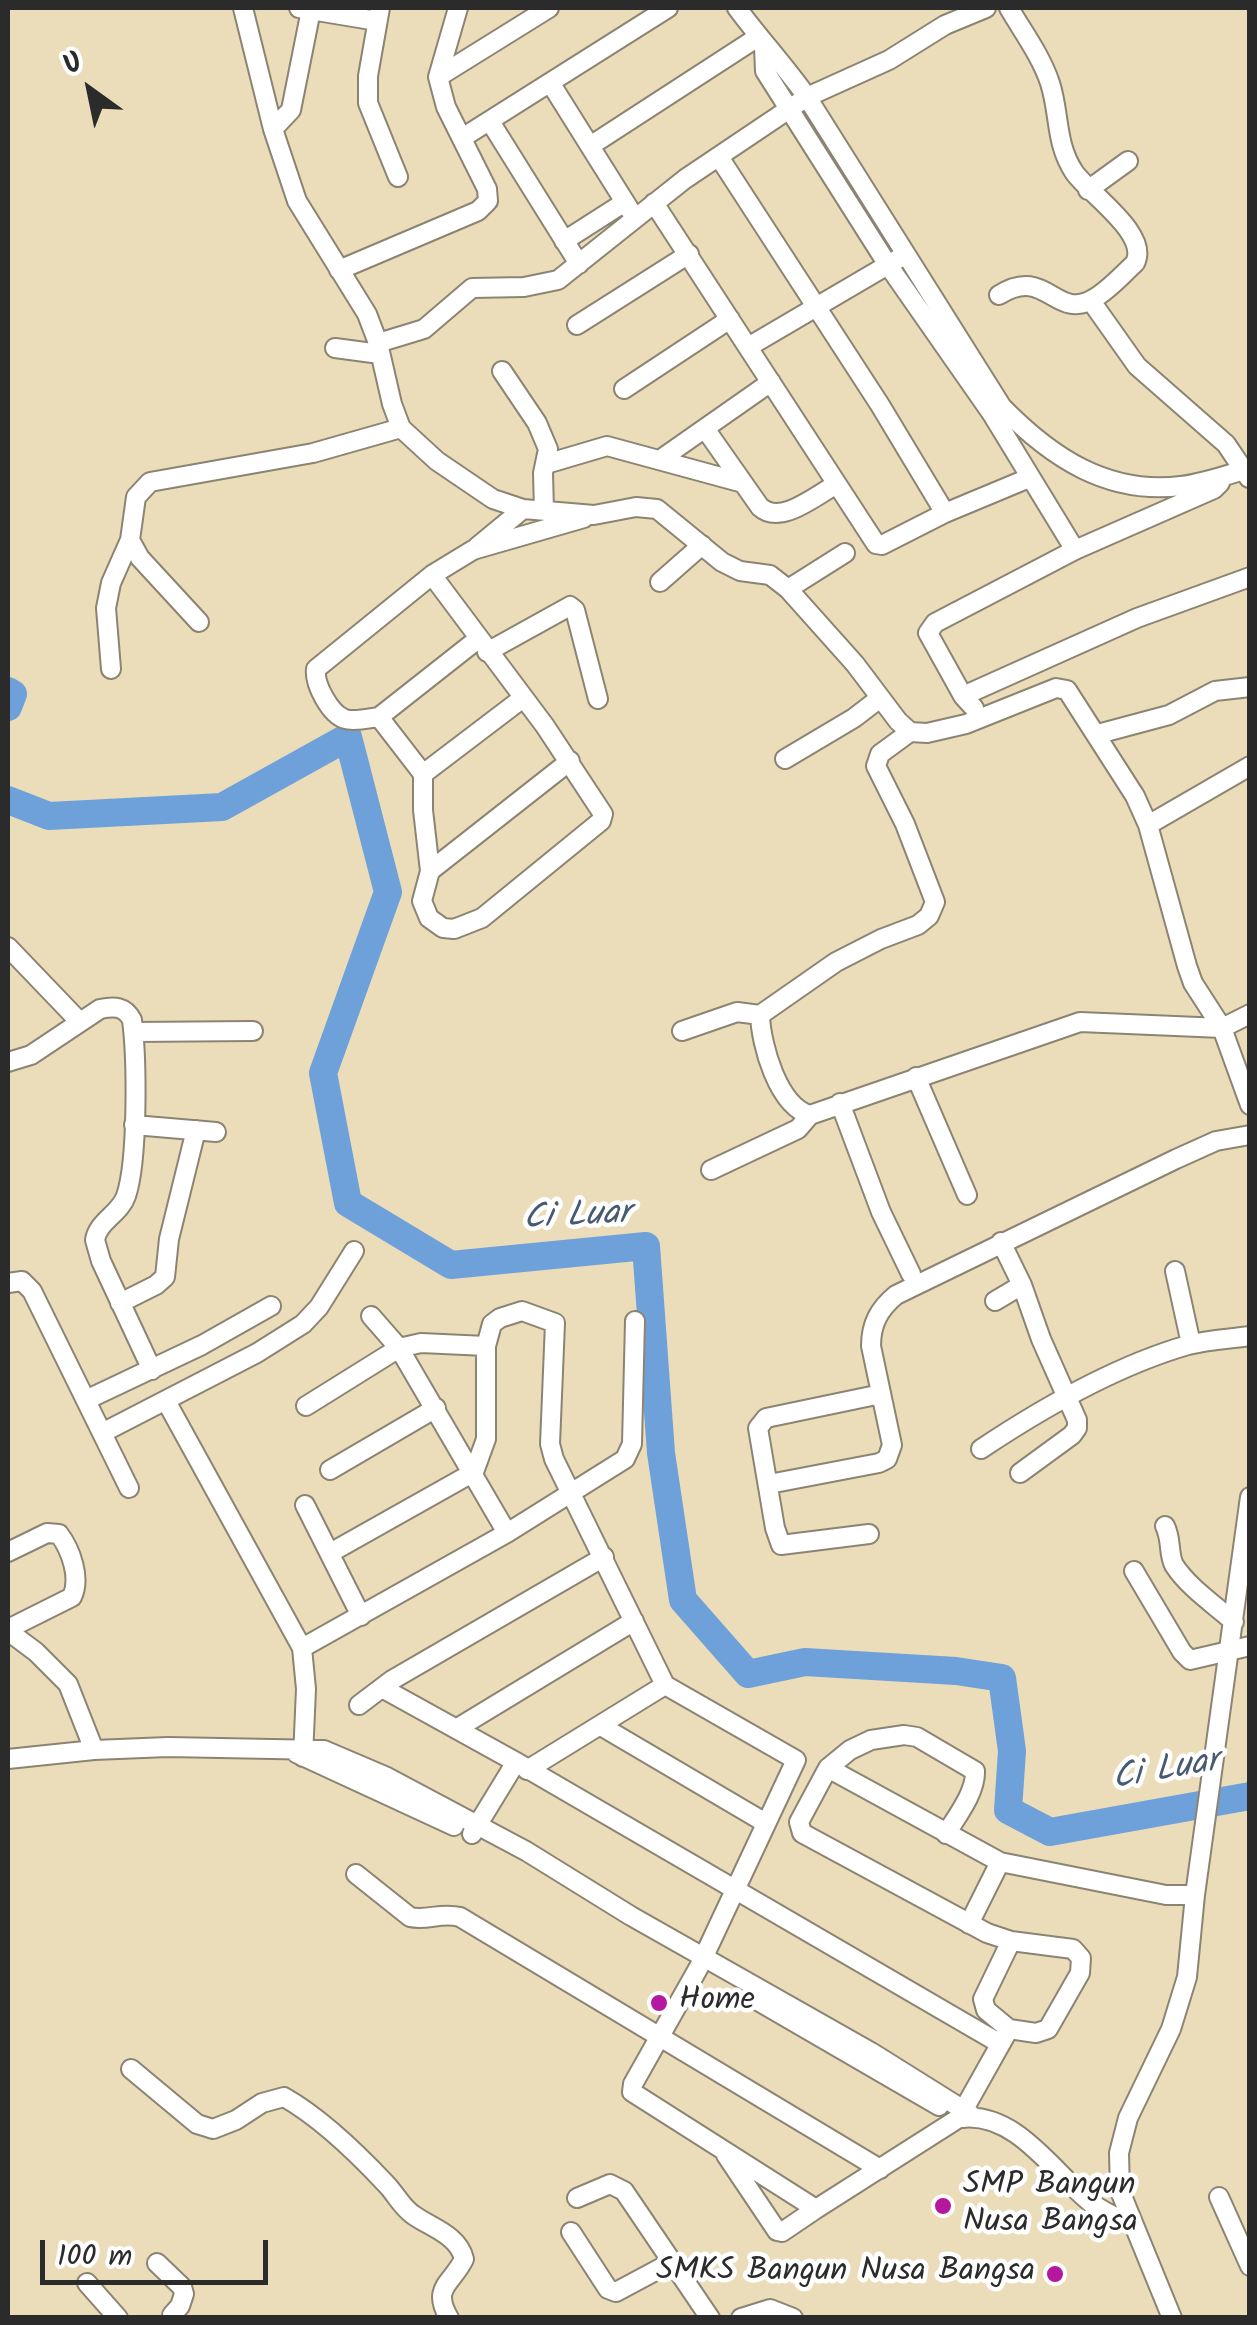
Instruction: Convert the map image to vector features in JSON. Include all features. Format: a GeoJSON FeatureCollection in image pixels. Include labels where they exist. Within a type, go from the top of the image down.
{"type":"FeatureCollection","features":[{"type":"Feature","properties":{"kind":"street"},"geometry":{"type":"LineString","coordinates":[[243,8],[272,129],[296,201],[367,314],[401,428],[436,461],[493,498],[523,508],[594,515]]}},
{"type":"Feature","properties":{"kind":"street"},"geometry":{"type":"LineString","coordinates":[[340,270],[486,206],[487,189],[446,106],[438,76],[458,8]]}},
{"type":"Feature","properties":{"kind":"street"},"geometry":{"type":"LineString","coordinates":[[462,138],[491,124],[668,8]]}},
{"type":"Feature","properties":{"kind":"street"},"geometry":{"type":"LineString","coordinates":[[737,8],[807,97],[896,260]]}},
{"type":"Feature","properties":{"kind":"street"},"geometry":{"type":"LineString","coordinates":[[564,241],[654,203],[722,151],[807,97],[889,60],[945,26],[986,8]]}},
{"type":"Feature","properties":{"kind":"street"},"geometry":{"type":"LineString","coordinates":[[999,295],[1013,286],[1028,284],[1070,304],[1092,301],[1135,264],[1139,256],[1135,238],[1088,190],[1064,156],[1048,76],[1008,8]]}},
{"type":"Feature","properties":{"kind":"street"},"geometry":{"type":"LineString","coordinates":[[272,129],[291,110],[305,9],[379,14],[368,76],[368,103],[398,177]]}},
{"type":"Feature","properties":{"kind":"street"},"geometry":{"type":"LineString","coordinates":[[438,76],[540,10]]}},
{"type":"Feature","properties":{"kind":"street"},"geometry":{"type":"LineString","coordinates":[[590,146],[761,42]]}},
{"type":"Feature","properties":{"kind":"street"},"geometry":{"type":"LineString","coordinates":[[761,42],[765,71],[997,410],[1029,478],[1074,550]]}},
{"type":"Feature","properties":{"kind":"street"},"geometry":{"type":"LineString","coordinates":[[550,84],[630,210]]}},
{"type":"Feature","properties":{"kind":"street"},"geometry":{"type":"LineString","coordinates":[[491,124],[579,264]]}},
{"type":"Feature","properties":{"kind":"street"},"geometry":{"type":"LineString","coordinates":[[722,151],[945,513]]}},
{"type":"Feature","properties":{"kind":"street"},"geometry":{"type":"LineString","coordinates":[[1088,190],[1128,161]]}},
{"type":"Feature","properties":{"kind":"street"},"geometry":{"type":"LineString","coordinates":[[654,203],[874,542],[879,545],[1029,478]]}},
{"type":"Feature","properties":{"kind":"street"},"geometry":{"type":"LineString","coordinates":[[334,348],[379,348],[424,329],[472,288],[558,280],[579,264],[630,210]]}},
{"type":"Feature","properties":{"kind":"street"},"geometry":{"type":"LineString","coordinates":[[577,325],[690,254]]}},
{"type":"Feature","properties":{"kind":"street"},"geometry":{"type":"LineString","coordinates":[[748,348],[896,260]]}},
{"type":"Feature","properties":{"kind":"street"},"geometry":{"type":"LineString","coordinates":[[1092,301],[1137,366],[1226,444],[1243,473]]}},
{"type":"Feature","properties":{"kind":"street"},"geometry":{"type":"LineString","coordinates":[[624,389],[730,319]]}},
{"type":"Feature","properties":{"kind":"street"},"geometry":{"type":"LineString","coordinates":[[502,371],[544,438],[548,454],[544,511]]}},
{"type":"Feature","properties":{"kind":"street"},"geometry":{"type":"LineString","coordinates":[[660,459],[771,382]]}},
{"type":"Feature","properties":{"kind":"street"},"geometry":{"type":"LineString","coordinates":[[997,410],[1036,442],[1091,474],[1116,481],[1178,486],[1243,473]]}},
{"type":"Feature","properties":{"kind":"street"},"geometry":{"type":"LineString","coordinates":[[111,669],[106,608],[110,583],[130,540],[136,497],[150,482],[313,453],[401,428]]}},
{"type":"Feature","properties":{"kind":"street"},"geometry":{"type":"LineString","coordinates":[[706,430],[764,511],[775,516],[837,484]]}},
{"type":"Feature","properties":{"kind":"street"},"geometry":{"type":"LineString","coordinates":[[546,464],[607,446],[743,483]]}},
{"type":"Feature","properties":{"kind":"street"},"geometry":{"type":"LineString","coordinates":[[1243,473],[1214,490],[1074,550],[928,629],[969,702],[1137,618],[1250,577]]}},
{"type":"Feature","properties":{"kind":"street"},"geometry":{"type":"LineString","coordinates":[[473,550],[594,515],[636,507],[657,509],[722,562],[740,571],[770,575],[788,588],[910,732]]}},
{"type":"Feature","properties":{"kind":"street"},"geometry":{"type":"LineString","coordinates":[[523,508],[316,669],[317,685],[340,717],[350,720],[380,716],[482,645],[570,606],[575,610],[598,699]]}},
{"type":"Feature","properties":{"kind":"street"},"geometry":{"type":"LineString","coordinates":[[130,540],[140,558],[199,622]]}},
{"type":"Feature","properties":{"kind":"street"},"geometry":{"type":"LineString","coordinates":[[660,582],[702,545]]}},
{"type":"Feature","properties":{"kind":"street"},"geometry":{"type":"LineString","coordinates":[[788,588],[845,553]]}},
{"type":"Feature","properties":{"kind":"street"},"geometry":{"type":"LineString","coordinates":[[380,716],[423,774],[430,871],[422,902],[436,924],[454,929],[482,918],[601,821],[602,810],[570,761],[432,575]]}},
{"type":"Feature","properties":{"kind":"street"},"geometry":{"type":"LineString","coordinates":[[1098,734],[1170,714],[1215,691],[1250,687]]}},
{"type":"Feature","properties":{"kind":"street"},"geometry":{"type":"LineString","coordinates":[[682,1030],[737,1012],[760,1015],[836,962],[918,925],[933,910],[934,902],[906,824],[876,766],[880,754],[910,732],[966,724],[1062,688],[1073,696],[1098,734],[1148,825],[1193,983],[1222,1028],[1250,1105]]}},
{"type":"Feature","properties":{"kind":"street"},"geometry":{"type":"LineString","coordinates":[[423,774],[523,698]]}},
{"type":"Feature","properties":{"kind":"street"},"geometry":{"type":"LineString","coordinates":[[784,759],[880,698]]}},
{"type":"Feature","properties":{"kind":"street"},"geometry":{"type":"LineString","coordinates":[[430,871],[570,761]]}},
{"type":"Feature","properties":{"kind":"street"},"geometry":{"type":"LineString","coordinates":[[1148,825],[1250,766]]}},
{"type":"Feature","properties":{"kind":"street"},"geometry":{"type":"LineString","coordinates":[[8,947],[78,1020]]}},
{"type":"Feature","properties":{"kind":"street"},"geometry":{"type":"LineString","coordinates":[[8,1062],[31,1055],[78,1020],[112,1006],[129,1014],[134,1032],[134,1125],[126,1198],[96,1232],[95,1240],[152,1370]]}},
{"type":"Feature","properties":{"kind":"street"},"geometry":{"type":"LineString","coordinates":[[711,1170],[798,1129],[810,1115],[1080,1022],[1222,1028],[1250,1014]]}},
{"type":"Feature","properties":{"kind":"street"},"geometry":{"type":"LineString","coordinates":[[760,1015],[760,1038],[773,1070],[788,1098],[810,1115]]}},
{"type":"Feature","properties":{"kind":"street"},"geometry":{"type":"LineString","coordinates":[[134,1032],[253,1031]]}},
{"type":"Feature","properties":{"kind":"street"},"geometry":{"type":"LineString","coordinates":[[916,1077],[967,1195]]}},
{"type":"Feature","properties":{"kind":"street"},"geometry":{"type":"LineString","coordinates":[[840,1104],[881,1212],[911,1274]]}},
{"type":"Feature","properties":{"kind":"street"},"geometry":{"type":"LineString","coordinates":[[134,1125],[216,1132]]}},
{"type":"Feature","properties":{"kind":"street"},"geometry":{"type":"LineString","coordinates":[[120,1302],[156,1286],[165,1276],[169,1239],[196,1130]]}},
{"type":"Feature","properties":{"kind":"street"},"geometry":{"type":"LineString","coordinates":[[769,1484],[879,1464],[887,1459],[892,1446],[871,1332],[885,1304],[908,1286],[1202,1147],[1250,1135]]}},
{"type":"Feature","properties":{"kind":"street"},"geometry":{"type":"LineString","coordinates":[[1002,1242],[1078,1420],[1077,1428],[1066,1440],[1020,1473]]}},
{"type":"Feature","properties":{"kind":"street"},"geometry":{"type":"LineString","coordinates":[[102,1433],[303,1324],[319,1307],[354,1251]]}},
{"type":"Feature","properties":{"kind":"street"},"geometry":{"type":"LineString","coordinates":[[1175,1272],[1191,1344]]}},
{"type":"Feature","properties":{"kind":"street"},"geometry":{"type":"LineString","coordinates":[[8,1284],[22,1281],[32,1291],[128,1488]]}},
{"type":"Feature","properties":{"kind":"street"},"geometry":{"type":"LineString","coordinates":[[995,1301],[1022,1285]]}},
{"type":"Feature","properties":{"kind":"street"},"geometry":{"type":"LineString","coordinates":[[86,1400],[152,1370],[271,1306]]}},
{"type":"Feature","properties":{"kind":"street"},"geometry":{"type":"LineString","coordinates":[[330,1554],[474,1472],[486,1439],[486,1346],[492,1324],[522,1310],[555,1323],[550,1444],[554,1459],[664,1685],[796,1760],[702,1961],[632,2092],[816,2209]]}},
{"type":"Feature","properties":{"kind":"street"},"geometry":{"type":"LineString","coordinates":[[371,1316],[399,1348],[507,1532]]}},
{"type":"Feature","properties":{"kind":"street"},"geometry":{"type":"LineString","coordinates":[[302,1648],[507,1532],[625,1458],[630,1452],[635,1321]]}},
{"type":"Feature","properties":{"kind":"street"},"geometry":{"type":"LineString","coordinates":[[981,1449],[1134,1364],[1191,1344],[1250,1336]]}},
{"type":"Feature","properties":{"kind":"street"},"geometry":{"type":"LineString","coordinates":[[306,1406],[399,1348],[420,1344],[486,1346]]}},
{"type":"Feature","properties":{"kind":"street"},"geometry":{"type":"LineString","coordinates":[[870,1534],[781,1545],[758,1428],[762,1420],[881,1394]]}},
{"type":"Feature","properties":{"kind":"street"},"geometry":{"type":"LineString","coordinates":[[166,1401],[302,1648],[306,1689],[300,1752]]}},
{"type":"Feature","properties":{"kind":"street"},"geometry":{"type":"LineString","coordinates":[[330,1470],[436,1408]]}},
{"type":"Feature","properties":{"kind":"street"},"geometry":{"type":"LineString","coordinates":[[1172,2318],[1120,2191],[1122,2136],[1171,2029],[1190,1962],[1210,1783],[1246,1561],[1250,1496]]}},
{"type":"Feature","properties":{"kind":"street"},"geometry":{"type":"LineString","coordinates":[[305,1504],[361,1616]]}},
{"type":"Feature","properties":{"kind":"street"},"geometry":{"type":"LineString","coordinates":[[1165,1526],[1171,1538],[1174,1564],[1186,1580],[1234,1622]]}},
{"type":"Feature","properties":{"kind":"street"},"geometry":{"type":"LineString","coordinates":[[8,1552],[47,1534],[59,1534],[69,1552],[76,1579],[72,1597],[8,1630],[68,1684],[94,1750]]}},
{"type":"Feature","properties":{"kind":"street"},"geometry":{"type":"LineString","coordinates":[[359,1705],[392,1680],[604,1556]]}},
{"type":"Feature","properties":{"kind":"street"},"geometry":{"type":"LineString","coordinates":[[1134,1572],[1186,1657],[1196,1660],[1250,1646]]}},
{"type":"Feature","properties":{"kind":"street"},"geometry":{"type":"LineString","coordinates":[[456,1728],[634,1621]]}},
{"type":"Feature","properties":{"kind":"street"},"geometry":{"type":"LineString","coordinates":[[474,1831],[521,1766],[601,1726],[664,1685]]}},
{"type":"Feature","properties":{"kind":"street"},"geometry":{"type":"LineString","coordinates":[[384,1689],[1004,2036],[1048,2028],[1082,1964],[1078,1952],[1073,1948],[1011,1941],[969,1924],[802,1833],[799,1822],[828,1768],[850,1750],[871,1740],[918,1737],[972,1767],[976,1778],[946,1834]]}},
{"type":"Feature","properties":{"kind":"street"},"geometry":{"type":"LineString","coordinates":[[601,1726],[764,1822]]}},
{"type":"Feature","properties":{"kind":"street"},"geometry":{"type":"LineString","coordinates":[[11,1753],[168,1747],[300,1752],[474,1831],[965,2114],[997,2124],[1030,2144],[1092,2203],[1132,2225]]}},
{"type":"Feature","properties":{"kind":"street"},"geometry":{"type":"LineString","coordinates":[[828,1768],[1000,1862],[1166,1895],[1195,1895]]}},
{"type":"Feature","properties":{"kind":"street"},"geometry":{"type":"LineString","coordinates":[[969,1924],[1000,1862]]}},
{"type":"Feature","properties":{"kind":"street"},"geometry":{"type":"LineString","coordinates":[[356,1874],[410,1917],[460,1917],[880,2169]]}},
{"type":"Feature","properties":{"kind":"street"},"geometry":{"type":"LineString","coordinates":[[1004,2036],[982,2005],[1011,1941]]}},
{"type":"Feature","properties":{"kind":"street"},"geometry":{"type":"LineString","coordinates":[[722,2151],[776,2231],[782,2232],[965,2114],[1004,2036]]}},
{"type":"Feature","properties":{"kind":"street"},"geometry":{"type":"LineString","coordinates":[[131,2069],[197,2124],[213,2129],[284,2096],[302,2107],[374,2172],[408,2212],[440,2230],[462,2251],[464,2258],[441,2296],[449,2318]]}},
{"type":"Feature","properties":{"kind":"street"},"geometry":{"type":"LineString","coordinates":[[577,2198],[602,2186],[624,2192],[710,2318]]}},
{"type":"Feature","properties":{"kind":"street"},"geometry":{"type":"LineString","coordinates":[[1219,2198],[1250,2266]]}},
{"type":"Feature","properties":{"kind":"street"},"geometry":{"type":"LineString","coordinates":[[571,2232],[608,2289],[616,2292],[672,2262]]}},
{"type":"Feature","properties":{"kind":"street"},"geometry":{"type":"LineString","coordinates":[[157,2263],[182,2287],[184,2294],[171,2316]]}},
{"type":"Feature","properties":{"kind":"street"},"geometry":{"type":"LineString","coordinates":[[87,2283],[118,2318]]}},
{"type":"Feature","properties":{"kind":"street"},"geometry":{"type":"LineString","coordinates":[[741,2318],[770,2310],[792,2318]]}},
{"type":"Feature","properties":{"kind":"waterway","name":"Ci Luar"},"geometry":{"type":"LineString","coordinates":[[8,691],[13,694],[8,707]]}},
{"type":"Feature","properties":{"kind":"waterway","name":"Ci Luar"},"geometry":{"type":"LineString","coordinates":[[8,800],[49,816],[222,807],[348,737],[388,892],[323,1073],[348,1203],[451,1265],[646,1246],[661,1453],[683,1600],[748,1674],[805,1662],[956,1671],[1002,1678],[1012,1751],[1008,1810],[1050,1832],[1250,1796]]}},
{"type":"Feature","properties":{"kind":"place","name":"Home"},"geometry":{"type":"Point","coordinates":[659,2003]}},
{"type":"Feature","properties":{"kind":"place","name":"SMP Bangun Nusa Bangsa"},"geometry":{"type":"Point","coordinates":[943,2206]}},
{"type":"Feature","properties":{"kind":"place","name":"SMKS Bangun Nusa Bangsa"},"geometry":{"type":"Point","coordinates":[1055,2274]}}]}
